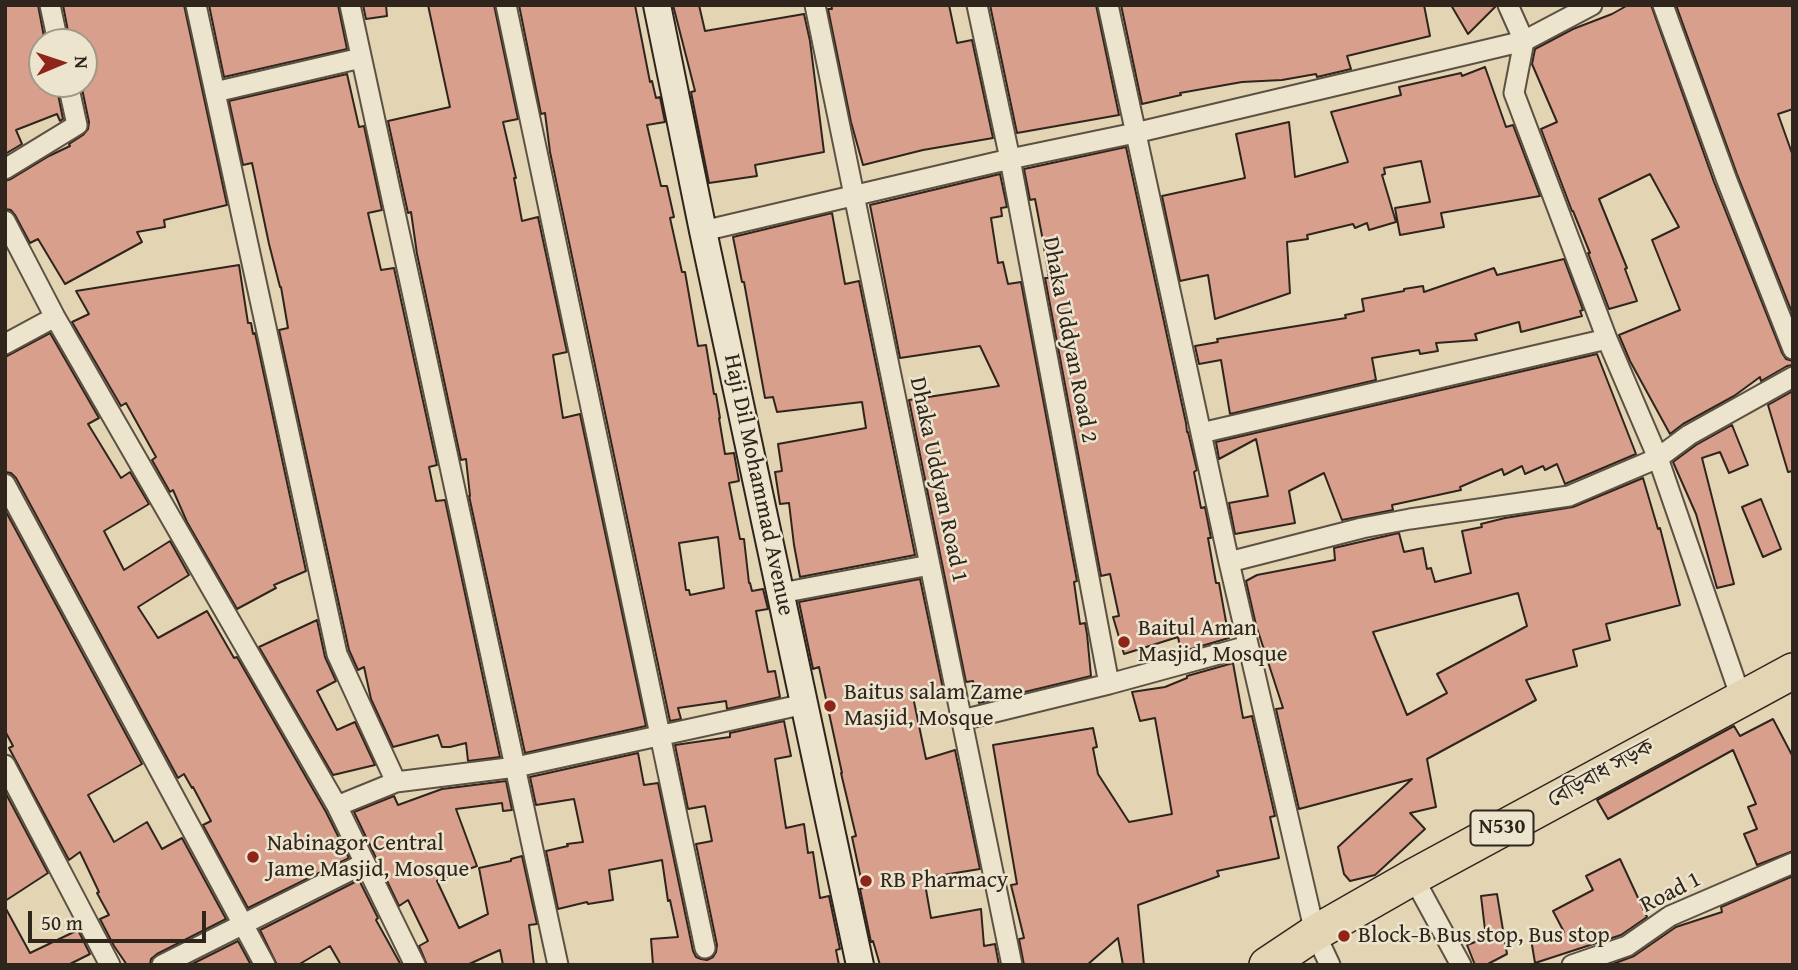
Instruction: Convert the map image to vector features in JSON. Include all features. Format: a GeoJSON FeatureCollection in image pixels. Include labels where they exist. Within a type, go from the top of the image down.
{"type":"FeatureCollection","features":[{"type":"Feature","properties":{"kind":"highway","name":"বেড়িবাধ সড়ক"},"geometry":{"type":"LineString","coordinates":[[1267,965],[1315,933],[1413,877],[1793,671]]}},
{"type":"Feature","properties":{"kind":"street"},"geometry":{"type":"LineString","coordinates":[[50,5],[55,28]]}},
{"type":"Feature","properties":{"kind":"street"},"geometry":{"type":"LineString","coordinates":[[196,5],[337,654],[396,782]]}},
{"type":"Feature","properties":{"kind":"street"},"geometry":{"type":"LineString","coordinates":[[350,5],[558,965]]}},
{"type":"Feature","properties":{"kind":"street"},"geometry":{"type":"LineString","coordinates":[[506,5],[705,948]]}},
{"type":"Feature","properties":{"kind":"street","name":"Haji Dil Mohammad Avenue"},"geometry":{"type":"LineString","coordinates":[[657,5],[860,965]]}},
{"type":"Feature","properties":{"kind":"street","name":"Dhaka Uddyan Road 1"},"geometry":{"type":"LineString","coordinates":[[815,5],[1012,965]]}},
{"type":"Feature","properties":{"kind":"street","name":"Dhaka Uddyan Road 2"},"geometry":{"type":"LineString","coordinates":[[977,5],[1010,159],[1109,684]]}},
{"type":"Feature","properties":{"kind":"street"},"geometry":{"type":"LineString","coordinates":[[1108,5],[1248,646],[1315,933],[1331,965]]}},
{"type":"Feature","properties":{"kind":"street"},"geometry":{"type":"LineString","coordinates":[[1508,5],[1524,41],[1514,93],[1607,339],[1658,458],[1741,698]]}},
{"type":"Feature","properties":{"kind":"street"},"geometry":{"type":"LineString","coordinates":[[703,231],[1524,41],[1592,5]]}},
{"type":"Feature","properties":{"kind":"street"},"geometry":{"type":"LineString","coordinates":[[1663,5],[1717,154],[1793,349]]}},
{"type":"Feature","properties":{"kind":"street"},"geometry":{"type":"LineString","coordinates":[[215,92],[361,58]]}},
{"type":"Feature","properties":{"kind":"street"},"geometry":{"type":"LineString","coordinates":[[5,169],[77,125],[71,98]]}},
{"type":"Feature","properties":{"kind":"street"},"geometry":{"type":"LineString","coordinates":[[5,221],[55,317],[337,806],[415,965]]}},
{"type":"Feature","properties":{"kind":"street"},"geometry":{"type":"LineString","coordinates":[[5,344],[55,317]]}},
{"type":"Feature","properties":{"kind":"street"},"geometry":{"type":"LineString","coordinates":[[1201,433],[1607,339]]}},
{"type":"Feature","properties":{"kind":"street"},"geometry":{"type":"LineString","coordinates":[[1229,562],[1398,521],[1569,496],[1658,458],[1689,435],[1793,377]]}},
{"type":"Feature","properties":{"kind":"street"},"geometry":{"type":"LineString","coordinates":[[5,484],[265,965]]}},
{"type":"Feature","properties":{"kind":"street"},"geometry":{"type":"LineString","coordinates":[[781,593],[930,565]]}},
{"type":"Feature","properties":{"kind":"street"},"geometry":{"type":"LineString","coordinates":[[962,720],[1248,646]]}},
{"type":"Feature","properties":{"kind":"street"},"geometry":{"type":"LineString","coordinates":[[337,806],[396,782],[516,767],[805,704]]}},
{"type":"Feature","properties":{"kind":"street"},"geometry":{"type":"LineString","coordinates":[[5,765],[110,965]]}},
{"type":"Feature","properties":{"kind":"street"},"geometry":{"type":"LineString","coordinates":[[162,965],[365,863]]}},
{"type":"Feature","properties":{"kind":"street","name":"Road 1"},"geometry":{"type":"LineString","coordinates":[[1572,965],[1628,946],[1670,916],[1793,863]]}},
{"type":"Feature","properties":{"kind":"street"},"geometry":{"type":"LineString","coordinates":[[1413,877],[1461,965]]}},
{"type":"Feature","properties":{"kind":"building"},"geometry":{"type":"Polygon","coordinates":[[[5,5],[38,5],[42,28],[28,28],[28,98],[59,98],[63,119],[60,121],[57,114],[16,130],[22,144],[5,154],[5,5]]]}},
{"type":"Feature","properties":{"kind":"building"},"geometry":{"type":"Polygon","coordinates":[[[63,5],[184,5],[227,205],[164,220],[165,227],[137,232],[142,242],[65,284],[38,239],[30,243],[15,215],[11,210],[5,209],[5,181],[70,146],[69,144],[88,129],[84,98],[98,98],[98,28],[67,28],[63,5]]]}},
{"type":"Feature","properties":{"kind":"building"},"geometry":{"type":"Polygon","coordinates":[[[209,5],[338,5],[347,49],[224,77],[209,5]]]}},
{"type":"Feature","properties":{"kind":"building"},"geometry":{"type":"Polygon","coordinates":[[[363,5],[386,5],[387,16],[366,19],[363,5]]]}},
{"type":"Feature","properties":{"kind":"building"},"geometry":{"type":"Polygon","coordinates":[[[428,5],[494,5],[518,119],[503,122],[516,178],[522,221],[538,217],[567,352],[553,355],[563,418],[580,414],[646,726],[525,753],[469,496],[466,459],[461,460],[417,254],[411,212],[408,213],[388,121],[450,107],[428,5]]]}},
{"type":"Feature","properties":{"kind":"building"},"geometry":{"type":"Polygon","coordinates":[[[519,5],[635,5],[650,82],[652,81],[656,98],[660,97],[665,122],[647,125],[661,186],[667,186],[674,217],[670,218],[682,272],[685,272],[698,346],[706,345],[725,454],[734,453],[739,481],[729,483],[740,539],[744,539],[749,583],[752,591],[763,589],[768,609],[756,611],[768,672],[775,671],[780,697],[727,709],[726,701],[678,708],[681,719],[670,721],[550,152],[545,113],[541,114],[519,5]],[[718,537],[679,543],[686,590],[689,590],[690,595],[724,588],[718,537]]]}},
{"type":"Feature","properties":{"kind":"building"},"geometry":{"type":"Polygon","coordinates":[[[673,5],[699,5],[705,31],[804,14],[824,152],[755,165],[757,176],[709,183],[691,92],[695,91],[673,5]]]}},
{"type":"Feature","properties":{"kind":"building"},"geometry":{"type":"Polygon","coordinates":[[[831,5],[949,5],[957,43],[972,40],[993,138],[923,150],[863,165],[851,122],[828,9],[832,9],[831,5]]]}},
{"type":"Feature","properties":{"kind":"building"},"geometry":{"type":"Polygon","coordinates":[[[990,5],[1096,5],[1119,115],[1017,133],[990,5]]]}},
{"type":"Feature","properties":{"kind":"building"},"geometry":{"type":"Polygon","coordinates":[[[1121,5],[1424,5],[1430,36],[1347,56],[1351,69],[1317,77],[1316,74],[1282,80],[1242,82],[1180,93],[1181,95],[1142,104],[1121,5]]]}},
{"type":"Feature","properties":{"kind":"building"},"geometry":{"type":"Polygon","coordinates":[[[1451,5],[1496,5],[1496,6],[1468,34],[1451,5]]]}},
{"type":"Feature","properties":{"kind":"building"},"geometry":{"type":"Polygon","coordinates":[[[1628,5],[1651,5],[1714,182],[1782,353],[1786,359],[1793,361],[1793,365],[1761,381],[1760,377],[1734,396],[1670,434],[1630,361],[1619,335],[1680,310],[1652,240],[1679,227],[1650,174],[1599,199],[1627,268],[1625,269],[1637,301],[1609,309],[1541,129],[1557,122],[1532,64],[1535,49],[1628,5]]]}},
{"type":"Feature","properties":{"kind":"building"},"geometry":{"type":"Polygon","coordinates":[[[1676,5],[1793,5],[1793,109],[1778,114],[1793,156],[1793,315],[1737,174],[1676,5]]]}},
{"type":"Feature","properties":{"kind":"building"},"geometry":{"type":"Polygon","coordinates":[[[1485,67],[1506,127],[1513,125],[1540,196],[1441,213],[1444,227],[1400,235],[1395,208],[1430,202],[1421,161],[1384,168],[1385,174],[1382,175],[1396,222],[1369,230],[1367,223],[1355,228],[1353,224],[1307,235],[1308,239],[1287,242],[1290,293],[1215,319],[1208,275],[1180,281],[1162,196],[1245,178],[1236,134],[1289,122],[1295,177],[1348,162],[1331,112],[1401,95],[1399,87],[1461,73],[1462,76],[1485,67]]]}},
{"type":"Feature","properties":{"kind":"building"},"geometry":{"type":"Polygon","coordinates":[[[347,74],[359,127],[364,126],[382,210],[368,213],[381,270],[394,268],[437,465],[429,467],[436,501],[445,500],[500,757],[468,761],[466,743],[442,747],[438,735],[393,747],[371,699],[364,667],[358,670],[349,650],[279,330],[288,328],[281,287],[252,163],[243,165],[229,101],[347,74]]]}},
{"type":"Feature","properties":{"kind":"building"},"geometry":{"type":"Polygon","coordinates":[[[1126,147],[1197,470],[1194,472],[1201,508],[1205,507],[1216,583],[1219,583],[1229,638],[1181,652],[1178,637],[1124,654],[1113,617],[1119,616],[1110,574],[1101,576],[1045,278],[1049,278],[1043,241],[1035,199],[1030,200],[1024,169],[1126,147]]]}},
{"type":"Feature","properties":{"kind":"building"},"geometry":{"type":"Polygon","coordinates":[[[1000,174],[1007,207],[1001,208],[1002,216],[991,218],[998,263],[1003,262],[1008,284],[1021,282],[1077,581],[1074,582],[1080,624],[1085,623],[1087,634],[1091,676],[979,703],[973,681],[966,682],[909,400],[999,386],[980,346],[900,358],[870,205],[1000,174]]]}},
{"type":"Feature","properties":{"kind":"building"},"geometry":{"type":"Polygon","coordinates":[[[832,213],[845,284],[859,281],[915,555],[800,577],[789,503],[780,504],[775,472],[782,471],[778,444],[866,428],[862,402],[777,412],[773,397],[765,398],[733,237],[832,213]]]}},
{"type":"Feature","properties":{"kind":"building"},"geometry":{"type":"Polygon","coordinates":[[[1564,259],[1583,310],[1580,311],[1582,316],[1521,332],[1519,322],[1475,334],[1477,340],[1436,343],[1438,351],[1420,354],[1419,350],[1372,358],[1376,380],[1230,414],[1221,360],[1199,364],[1195,346],[1218,342],[1217,339],[1346,318],[1345,315],[1364,311],[1362,299],[1423,286],[1424,292],[1494,268],[1497,275],[1564,259]]]}},
{"type":"Feature","properties":{"kind":"building"},"geometry":{"type":"Polygon","coordinates":[[[239,265],[248,323],[251,323],[253,334],[255,333],[306,571],[274,585],[276,588],[237,609],[187,522],[173,490],[170,492],[152,460],[156,457],[126,403],[121,406],[72,322],[89,314],[76,291],[239,265]]]}},
{"type":"Feature","properties":{"kind":"building"},"geometry":{"type":"Polygon","coordinates":[[[50,333],[99,418],[88,424],[121,478],[130,472],[149,504],[104,531],[124,570],[170,541],[189,575],[138,607],[158,638],[207,611],[234,658],[237,657],[326,812],[349,858],[248,908],[203,825],[211,821],[193,787],[184,774],[178,778],[16,478],[5,472],[5,357],[50,333]]]}},
{"type":"Feature","properties":{"kind":"building"},"geometry":{"type":"Polygon","coordinates":[[[1597,354],[1636,454],[1565,484],[1557,464],[1545,470],[1543,466],[1525,474],[1522,466],[1504,475],[1502,469],[1460,487],[1461,490],[1392,505],[1393,510],[1342,520],[1324,473],[1289,491],[1295,523],[1235,534],[1229,503],[1268,496],[1256,439],[1219,459],[1216,442],[1597,354]]]}},
{"type":"Feature","properties":{"kind":"building"},"geometry":{"type":"Polygon","coordinates":[[[1793,391],[1793,471],[1788,472],[1768,405],[1793,391]]]}},
{"type":"Feature","properties":{"kind":"building"},"geometry":{"type":"Polygon","coordinates":[[[1732,425],[1748,465],[1729,473],[1720,452],[1702,458],[1734,584],[1717,588],[1696,514],[1673,462],[1696,445],[1732,425]]]}},
{"type":"Feature","properties":{"kind":"building"},"geometry":{"type":"Polygon","coordinates":[[[1643,478],[1658,529],[1660,528],[1680,605],[1606,624],[1610,640],[1573,650],[1577,666],[1526,680],[1536,700],[1427,759],[1436,807],[1410,813],[1425,829],[1375,875],[1350,881],[1344,874],[1338,847],[1412,779],[1299,809],[1276,709],[1283,708],[1256,625],[1246,581],[1257,575],[1335,560],[1334,548],[1399,533],[1404,552],[1423,548],[1427,569],[1431,568],[1435,582],[1471,573],[1462,531],[1505,518],[1573,507],[1643,478]],[[1518,593],[1373,632],[1407,715],[1447,693],[1437,674],[1527,626],[1518,593]]]}},
{"type":"Feature","properties":{"kind":"building"},"geometry":{"type":"Polygon","coordinates":[[[1761,499],[1781,549],[1763,557],[1742,507],[1761,499]]]}},
{"type":"Feature","properties":{"kind":"building"},"geometry":{"type":"Polygon","coordinates":[[[5,510],[142,764],[88,795],[114,842],[147,822],[162,849],[182,838],[226,919],[157,954],[151,959],[150,965],[127,965],[114,946],[100,919],[109,915],[80,852],[69,860],[9,748],[13,746],[5,731],[5,510]]]}},
{"type":"Feature","properties":{"kind":"building"},"geometry":{"type":"Polygon","coordinates":[[[920,579],[943,689],[913,697],[926,759],[955,750],[980,869],[924,878],[931,918],[981,909],[984,946],[995,944],[999,965],[880,965],[873,941],[871,942],[860,889],[863,888],[852,837],[856,836],[819,667],[813,669],[799,602],[920,579]]]}},
{"type":"Feature","properties":{"kind":"building"},"geometry":{"type":"Polygon","coordinates":[[[317,620],[325,657],[336,681],[317,691],[337,730],[355,722],[375,765],[333,775],[259,647],[317,620]]]}},
{"type":"Feature","properties":{"kind":"building"},"geometry":{"type":"Polygon","coordinates":[[[1233,663],[1243,718],[1252,716],[1275,816],[1270,817],[1279,858],[1217,871],[1219,876],[1138,905],[1144,965],[1123,965],[1118,938],[1087,965],[1024,965],[1019,939],[1024,938],[1011,885],[1017,884],[993,745],[1093,728],[1097,747],[1093,748],[1098,774],[1129,822],[1172,814],[1155,718],[1140,721],[1132,692],[1165,687],[1187,676],[1233,663]]]}},
{"type":"Feature","properties":{"kind":"building"},"geometry":{"type":"Polygon","coordinates":[[[1773,719],[1793,757],[1793,851],[1757,865],[1744,834],[1757,829],[1748,807],[1756,804],[1733,750],[1608,819],[1597,800],[1734,726],[1740,736],[1773,719]]]}},
{"type":"Feature","properties":{"kind":"building"},"geometry":{"type":"Polygon","coordinates":[[[784,721],[791,756],[775,759],[786,828],[804,824],[808,853],[813,852],[820,898],[829,896],[840,949],[836,950],[839,965],[653,965],[651,939],[678,937],[670,900],[668,901],[662,860],[609,870],[613,900],[587,902],[558,909],[546,851],[583,842],[574,799],[536,805],[530,777],[638,753],[644,785],[658,783],[693,951],[696,957],[701,959],[713,957],[717,945],[696,844],[712,841],[705,806],[688,809],[675,745],[730,737],[730,733],[784,721]]]}},
{"type":"Feature","properties":{"kind":"building"},"geometry":{"type":"Polygon","coordinates":[[[506,781],[512,810],[503,811],[502,803],[456,809],[477,866],[437,881],[459,928],[488,914],[479,868],[522,856],[537,924],[529,925],[534,965],[503,965],[500,950],[467,965],[427,965],[419,946],[428,941],[408,900],[399,906],[354,812],[394,796],[398,805],[442,789],[506,781]]]}},
{"type":"Feature","properties":{"kind":"building"},"geometry":{"type":"Polygon","coordinates":[[[5,792],[48,873],[5,901],[5,792]]]}},
{"type":"Feature","properties":{"kind":"building"},"geometry":{"type":"Polygon","coordinates":[[[1620,859],[1647,917],[1621,935],[1535,963],[1531,939],[1564,932],[1553,911],[1593,890],[1586,876],[1620,859]]]}},
{"type":"Feature","properties":{"kind":"building"},"geometry":{"type":"Polygon","coordinates":[[[1793,876],[1793,965],[1610,965],[1634,956],[1676,927],[1722,912],[1721,907],[1793,876]]]}},
{"type":"Feature","properties":{"kind":"building"},"geometry":{"type":"Polygon","coordinates":[[[359,880],[378,918],[376,920],[401,965],[341,965],[330,946],[298,965],[277,965],[260,930],[359,880]]]}},
{"type":"Feature","properties":{"kind":"building"},"geometry":{"type":"Polygon","coordinates":[[[1497,894],[1507,954],[1486,965],[1475,965],[1467,945],[1486,938],[1481,896],[1497,894]]]}},
{"type":"Feature","properties":{"kind":"building"},"geometry":{"type":"Polygon","coordinates":[[[5,907],[30,953],[78,930],[90,954],[68,965],[5,965],[5,907]]]}},
{"type":"Feature","properties":{"kind":"building"},"geometry":{"type":"Polygon","coordinates":[[[238,941],[251,965],[190,965],[238,941]]]}},
{"type":"Feature","properties":{"kind":"place","name":"Baitul Aman Masjid, Mosque"},"geometry":{"type":"Point","coordinates":[1124,642]}},
{"type":"Feature","properties":{"kind":"place","name":"Baitus salam Zame Masjid, Mosque"},"geometry":{"type":"Point","coordinates":[830,706]}},
{"type":"Feature","properties":{"kind":"place","name":"Nabinagor Central Jame Masjid, Mosque"},"geometry":{"type":"Point","coordinates":[253,857]}},
{"type":"Feature","properties":{"kind":"place","name":"RB Pharmacy"},"geometry":{"type":"Point","coordinates":[866,881]}},
{"type":"Feature","properties":{"kind":"place","name":"Block-B Bus stop, Bus stop"},"geometry":{"type":"Point","coordinates":[1344,936]}}]}
